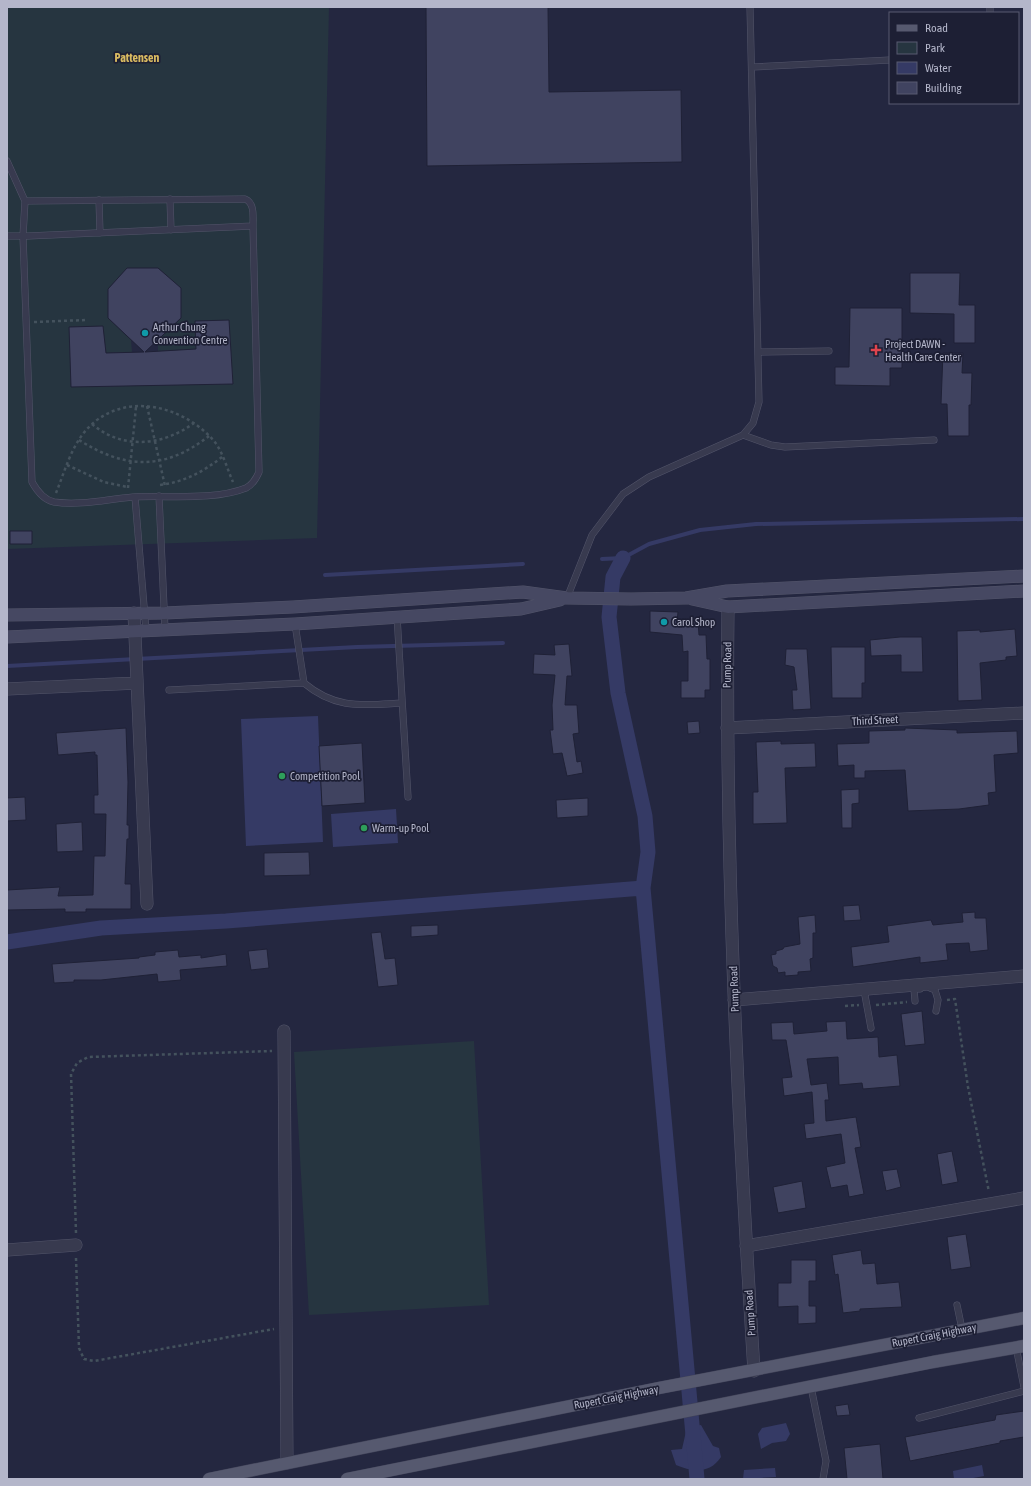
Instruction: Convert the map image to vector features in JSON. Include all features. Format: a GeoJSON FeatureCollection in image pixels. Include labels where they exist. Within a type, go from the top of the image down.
{"type":"FeatureCollection","features":[{"type":"Feature","properties":{"kind":"main road"},"geometry":{"type":"LineString","coordinates":[[7,616],[165,613],[293,607],[523,592],[572,598],[681,598],[727,592],[1024,576]]}},
{"type":"Feature","properties":{"kind":"main road"},"geometry":{"type":"LineString","coordinates":[[681,598],[728,607],[1024,591]]}},
{"type":"Feature","properties":{"kind":"main road"},"geometry":{"type":"LineString","coordinates":[[7,637],[165,629],[398,622],[522,609],[572,598]]}},
{"type":"Feature","properties":{"kind":"main road","name":"Rupert Craig Highway"},"geometry":{"type":"LineString","coordinates":[[209,1479],[659,1388],[1024,1318]]}},
{"type":"Feature","properties":{"kind":"main road"},"geometry":{"type":"LineString","coordinates":[[347,1479],[664,1415],[1020,1347]]}},
{"type":"Feature","properties":{"kind":"street","name":"Pump Road"},"geometry":{"type":"LineString","coordinates":[[728,607],[726,728],[734,1000],[746,1246],[754,1371]]}},
{"type":"Feature","properties":{"kind":"street"},"geometry":{"type":"LineString","coordinates":[[139,613],[140,630],[136,644],[146,904]]}},
{"type":"Feature","properties":{"kind":"street"},"geometry":{"type":"LineString","coordinates":[[7,689],[137,683]]}},
{"type":"Feature","properties":{"kind":"street","name":"Third Street"},"geometry":{"type":"LineString","coordinates":[[726,728],[1024,713]]}},
{"type":"Feature","properties":{"kind":"street"},"geometry":{"type":"LineString","coordinates":[[734,1000],[930,986],[1024,976]]}},
{"type":"Feature","properties":{"kind":"street"},"geometry":{"type":"LineString","coordinates":[[284,1031],[287,1464]]}},
{"type":"Feature","properties":{"kind":"street"},"geometry":{"type":"LineString","coordinates":[[746,1246],[1024,1198]]}},
{"type":"Feature","properties":{"kind":"street"},"geometry":{"type":"LineString","coordinates":[[7,1250],[76,1245]]}},
{"type":"Feature","properties":{"kind":"lane"},"geometry":{"type":"LineString","coordinates":[[572,598],[592,535],[624,494],[649,477],[743,435],[753,423],[759,402],[750,7]]}},
{"type":"Feature","properties":{"kind":"lane"},"geometry":{"type":"LineString","coordinates":[[752,67],[889,60]]}},
{"type":"Feature","properties":{"kind":"lane"},"geometry":{"type":"LineString","coordinates":[[7,161],[26,201],[23,236],[32,482],[37,491],[53,502],[72,502],[135,497],[216,495],[246,488],[255,481],[259,472],[253,226],[252,205],[249,200],[170,199],[26,201]]}},
{"type":"Feature","properties":{"kind":"lane"},"geometry":{"type":"LineString","coordinates":[[170,199],[171,230]]}},
{"type":"Feature","properties":{"kind":"lane"},"geometry":{"type":"LineString","coordinates":[[99,200],[100,233]]}},
{"type":"Feature","properties":{"kind":"lane"},"geometry":{"type":"LineString","coordinates":[[7,236],[253,226]]}},
{"type":"Feature","properties":{"kind":"lane"},"geometry":{"type":"LineString","coordinates":[[758,352],[829,351]]}},
{"type":"Feature","properties":{"kind":"lane"},"geometry":{"type":"LineString","coordinates":[[743,435],[772,446],[785,447],[934,440]]}},
{"type":"Feature","properties":{"kind":"lane"},"geometry":{"type":"LineString","coordinates":[[159,496],[165,629]]}},
{"type":"Feature","properties":{"kind":"lane"},"geometry":{"type":"LineString","coordinates":[[135,497],[139,613]]}},
{"type":"Feature","properties":{"kind":"lane"},"geometry":{"type":"LineString","coordinates":[[398,622],[408,797]]}},
{"type":"Feature","properties":{"kind":"lane"},"geometry":{"type":"LineString","coordinates":[[295,625],[304,683],[315,692],[338,701],[357,706],[402,703]]}},
{"type":"Feature","properties":{"kind":"lane"},"geometry":{"type":"LineString","coordinates":[[169,690],[304,683]]}},
{"type":"Feature","properties":{"kind":"lane"},"geometry":{"type":"LineString","coordinates":[[915,1001],[914,989],[930,986],[935,990],[938,1000],[936,1011]]}},
{"type":"Feature","properties":{"kind":"lane"},"geometry":{"type":"LineString","coordinates":[[864,990],[868,1005],[871,1028]]}},
{"type":"Feature","properties":{"kind":"lane"},"geometry":{"type":"LineString","coordinates":[[957,1305],[962,1329]]}},
{"type":"Feature","properties":{"kind":"lane"},"geometry":{"type":"LineString","coordinates":[[1020,1347],[1024,1387]]}},
{"type":"Feature","properties":{"kind":"lane"},"geometry":{"type":"LineString","coordinates":[[810,1387],[826,1461],[823,1479]]}},
{"type":"Feature","properties":{"kind":"lane"},"geometry":{"type":"LineString","coordinates":[[919,1418],[1024,1391]]}},
{"type":"Feature","properties":{"kind":"path"},"geometry":{"type":"LineString","coordinates":[[26,322],[86,320]]}},
{"type":"Feature","properties":{"kind":"path"},"geometry":{"type":"LineString","coordinates":[[53,502],[67,465],[79,440],[92,424],[106,415],[124,408],[146,406],[172,410],[194,423],[215,442],[237,490]]}},
{"type":"Feature","properties":{"kind":"path"},"geometry":{"type":"LineString","coordinates":[[146,406],[168,496]]}},
{"type":"Feature","properties":{"kind":"path"},"geometry":{"type":"LineString","coordinates":[[128,498],[136,407]]}},
{"type":"Feature","properties":{"kind":"path"},"geometry":{"type":"LineString","coordinates":[[92,424],[109,436],[133,443],[155,441],[184,430],[194,423]]}},
{"type":"Feature","properties":{"kind":"path"},"geometry":{"type":"LineString","coordinates":[[79,440],[99,453],[131,462],[159,460],[185,452],[196,446],[208,436]]}},
{"type":"Feature","properties":{"kind":"path"},"geometry":{"type":"LineString","coordinates":[[157,486],[184,480],[196,475],[222,458]]}},
{"type":"Feature","properties":{"kind":"path"},"geometry":{"type":"LineString","coordinates":[[67,465],[104,482],[133,487]]}},
{"type":"Feature","properties":{"kind":"path"},"geometry":{"type":"LineString","coordinates":[[938,1000],[955,999],[968,1087],[992,1204]]}},
{"type":"Feature","properties":{"kind":"path"},"geometry":{"type":"LineString","coordinates":[[845,1006],[915,1001]]}},
{"type":"Feature","properties":{"kind":"path"},"geometry":{"type":"LineString","coordinates":[[284,1050],[88,1057],[77,1063],[71,1074],[79,1348],[84,1359],[94,1361],[286,1327]]}},
{"type":"Feature","properties":{"kind":"green space"},"geometry":{"type":"Polygon","coordinates":[[[7,7],[329,7],[317,538],[7,549],[7,7]],[[158,268],[127,269],[108,289],[108,318],[131,340],[132,352],[106,353],[103,326],[69,327],[71,387],[232,384],[229,320],[195,321],[196,349],[158,351],[158,340],[181,318],[180,288],[158,268]]]}},
{"type":"Feature","properties":{"kind":"green space"},"geometry":{"type":"Polygon","coordinates":[[[474,1041],[489,1305],[309,1315],[294,1052],[474,1041]]]}},
{"type":"Feature","properties":{"kind":"water","name":"Competition Pool"},"geometry":{"type":"Polygon","coordinates":[[[318,716],[323,842],[246,846],[241,719],[318,716]]]}},
{"type":"Feature","properties":{"kind":"water","name":"Warm-up Pool"},"geometry":{"type":"Polygon","coordinates":[[[396,809],[398,843],[333,847],[331,814],[396,809]]]}},
{"type":"Feature","properties":{"kind":"water"},"geometry":{"type":"Polygon","coordinates":[[[786,1423],[790,1434],[786,1441],[772,1443],[761,1449],[758,1434],[762,1428],[786,1423]]]}},
{"type":"Feature","properties":{"kind":"water"},"geometry":{"type":"Polygon","coordinates":[[[701,1425],[713,1446],[719,1448],[721,1457],[717,1463],[706,1469],[694,1470],[676,1465],[671,1450],[682,1449],[687,1427],[701,1425]]]}},
{"type":"Feature","properties":{"kind":"water"},"geometry":{"type":"Polygon","coordinates":[[[982,1465],[984,1476],[968,1479],[954,1479],[953,1471],[982,1465]]]}},
{"type":"Feature","properties":{"kind":"water"},"geometry":{"type":"Polygon","coordinates":[[[775,1468],[776,1477],[743,1479],[744,1470],[775,1468]]]}},
{"type":"Feature","properties":{"kind":"building"},"geometry":{"type":"Polygon","coordinates":[[[426,7],[548,7],[549,92],[681,90],[682,162],[427,166],[426,7]]]}},
{"type":"Feature","properties":{"kind":"building","name":"Arthur Chung Convention Centre"},"geometry":{"type":"Polygon","coordinates":[[[127,268],[158,268],[181,288],[181,318],[145,352],[196,349],[195,321],[229,320],[233,384],[71,387],[69,327],[103,326],[106,353],[144,352],[108,318],[108,289],[127,268]]]}},
{"type":"Feature","properties":{"kind":"building","name":"Project DAWN - Health Care Center"},"geometry":{"type":"Polygon","coordinates":[[[910,273],[960,273],[959,305],[975,305],[975,343],[954,343],[954,314],[910,313],[910,273]]]}},
{"type":"Feature","properties":{"kind":"building","name":"Project DAWN - Health Care Center"},"geometry":{"type":"Polygon","coordinates":[[[850,308],[902,308],[902,368],[890,368],[890,386],[835,385],[835,367],[849,367],[850,308]]]}},
{"type":"Feature","properties":{"kind":"building","name":"Project DAWN - Health Care Center"},"geometry":{"type":"Polygon","coordinates":[[[943,353],[963,353],[962,373],[972,373],[971,405],[969,405],[969,436],[948,436],[947,404],[941,404],[943,353]]]}},
{"type":"Feature","properties":{"kind":"building"},"geometry":{"type":"Polygon","coordinates":[[[10,531],[32,531],[32,544],[10,544],[10,531]]]}},
{"type":"Feature","properties":{"kind":"building"},"geometry":{"type":"Polygon","coordinates":[[[650,611],[678,612],[677,622],[698,620],[699,635],[706,635],[707,659],[710,659],[710,690],[705,690],[705,698],[681,698],[681,681],[688,681],[688,651],[683,652],[682,635],[650,632],[650,611]]]}},
{"type":"Feature","properties":{"kind":"building"},"geometry":{"type":"Polygon","coordinates":[[[1015,629],[1017,656],[1006,657],[1006,660],[980,663],[982,700],[958,701],[957,631],[980,630],[980,632],[1015,629]]]}},
{"type":"Feature","properties":{"kind":"building"},"geometry":{"type":"Polygon","coordinates":[[[900,637],[922,637],[923,672],[901,672],[901,655],[871,656],[870,640],[900,637]]]}},
{"type":"Feature","properties":{"kind":"building"},"geometry":{"type":"Polygon","coordinates":[[[569,644],[572,676],[567,676],[565,705],[577,705],[579,733],[573,734],[577,762],[581,761],[583,773],[567,776],[562,753],[553,754],[550,730],[553,730],[552,705],[555,675],[533,674],[534,654],[555,655],[554,645],[569,644]]]}},
{"type":"Feature","properties":{"kind":"building"},"geometry":{"type":"Polygon","coordinates":[[[831,647],[865,647],[865,683],[862,683],[862,698],[832,698],[831,647]]]}},
{"type":"Feature","properties":{"kind":"building"},"geometry":{"type":"Polygon","coordinates":[[[786,649],[807,649],[811,709],[793,710],[792,690],[797,690],[794,667],[785,665],[786,649]]]}},
{"type":"Feature","properties":{"kind":"building"},"geometry":{"type":"Polygon","coordinates":[[[699,721],[700,733],[688,734],[687,722],[699,721]]]}},
{"type":"Feature","properties":{"kind":"building"},"geometry":{"type":"Polygon","coordinates":[[[126,728],[128,782],[127,825],[129,825],[129,839],[127,839],[125,884],[131,884],[131,909],[86,909],[86,912],[65,912],[65,909],[7,910],[7,890],[60,887],[58,896],[93,895],[94,856],[105,856],[106,814],[94,814],[94,795],[98,795],[97,755],[95,755],[95,752],[58,755],[56,733],[126,728]]]}},
{"type":"Feature","properties":{"kind":"building"},"geometry":{"type":"Polygon","coordinates":[[[905,728],[957,730],[957,733],[1017,731],[1018,753],[994,755],[996,792],[988,793],[989,805],[959,809],[908,811],[905,770],[865,771],[865,778],[854,778],[854,765],[838,766],[837,744],[869,743],[869,731],[905,730],[905,728]]]}},
{"type":"Feature","properties":{"kind":"building"},"geometry":{"type":"Polygon","coordinates":[[[781,741],[781,744],[815,743],[816,767],[785,768],[787,823],[753,824],[753,792],[758,792],[756,742],[781,741]]]}},
{"type":"Feature","properties":{"kind":"building"},"geometry":{"type":"Polygon","coordinates":[[[362,743],[365,803],[322,806],[319,746],[362,743]]]}},
{"type":"Feature","properties":{"kind":"building"},"geometry":{"type":"Polygon","coordinates":[[[859,789],[859,803],[852,804],[852,828],[842,828],[841,790],[859,789]]]}},
{"type":"Feature","properties":{"kind":"building"},"geometry":{"type":"Polygon","coordinates":[[[25,797],[26,820],[7,821],[7,798],[25,797]]]}},
{"type":"Feature","properties":{"kind":"building"},"geometry":{"type":"Polygon","coordinates":[[[588,798],[588,816],[557,818],[556,800],[588,798]]]}},
{"type":"Feature","properties":{"kind":"building"},"geometry":{"type":"Polygon","coordinates":[[[82,822],[83,851],[57,852],[56,824],[82,822]]]}},
{"type":"Feature","properties":{"kind":"building"},"geometry":{"type":"Polygon","coordinates":[[[309,852],[310,875],[264,876],[264,853],[309,852]]]}},
{"type":"Feature","properties":{"kind":"building"},"geometry":{"type":"Polygon","coordinates":[[[859,905],[861,920],[844,921],[843,906],[859,905]]]}},
{"type":"Feature","properties":{"kind":"building"},"geometry":{"type":"Polygon","coordinates":[[[975,912],[975,918],[986,918],[988,950],[970,952],[969,943],[946,944],[948,960],[920,963],[920,957],[853,967],[851,947],[889,942],[887,926],[931,920],[933,925],[963,922],[962,913],[975,912]]]}},
{"type":"Feature","properties":{"kind":"building"},"geometry":{"type":"Polygon","coordinates":[[[815,915],[816,933],[813,933],[813,958],[810,959],[811,971],[798,972],[798,975],[785,976],[785,972],[778,973],[777,968],[773,966],[771,955],[776,954],[776,951],[783,949],[784,947],[800,944],[798,917],[815,915]]]}},
{"type":"Feature","properties":{"kind":"building"},"geometry":{"type":"Polygon","coordinates":[[[438,925],[438,935],[411,937],[411,926],[438,925]]]}},
{"type":"Feature","properties":{"kind":"building"},"geometry":{"type":"Polygon","coordinates":[[[381,932],[385,959],[395,958],[398,985],[378,987],[371,933],[381,932]]]}},
{"type":"Feature","properties":{"kind":"building"},"geometry":{"type":"Polygon","coordinates":[[[267,949],[269,968],[251,970],[248,951],[267,949]]]}},
{"type":"Feature","properties":{"kind":"building"},"geometry":{"type":"Polygon","coordinates":[[[178,950],[179,957],[201,955],[201,958],[226,954],[227,966],[180,970],[181,980],[158,982],[157,974],[101,980],[74,980],[74,982],[54,983],[52,964],[139,958],[155,955],[155,952],[178,950]]]}},
{"type":"Feature","properties":{"kind":"building"},"geometry":{"type":"Polygon","coordinates":[[[922,1011],[925,1044],[905,1046],[901,1014],[922,1011]]]}},
{"type":"Feature","properties":{"kind":"building"},"geometry":{"type":"Polygon","coordinates":[[[846,1021],[847,1039],[878,1037],[879,1057],[897,1055],[900,1086],[863,1089],[862,1083],[839,1085],[838,1057],[807,1059],[811,1085],[827,1083],[829,1100],[825,1100],[826,1121],[856,1117],[861,1147],[855,1148],[864,1194],[849,1197],[847,1185],[831,1188],[826,1167],[845,1163],[841,1134],[806,1139],[804,1124],[814,1123],[812,1092],[784,1096],[782,1078],[792,1077],[786,1040],[772,1040],[771,1023],[793,1022],[794,1034],[827,1031],[826,1022],[846,1021]]]}},
{"type":"Feature","properties":{"kind":"building"},"geometry":{"type":"Polygon","coordinates":[[[952,1151],[958,1182],[942,1185],[937,1154],[952,1151]]]}},
{"type":"Feature","properties":{"kind":"building"},"geometry":{"type":"Polygon","coordinates":[[[897,1169],[901,1187],[886,1191],[882,1171],[897,1169]]]}},
{"type":"Feature","properties":{"kind":"building"},"geometry":{"type":"Polygon","coordinates":[[[802,1181],[806,1208],[778,1213],[773,1187],[802,1181]]]}},
{"type":"Feature","properties":{"kind":"building"},"geometry":{"type":"Polygon","coordinates":[[[966,1234],[971,1267],[951,1270],[947,1237],[966,1234]]]}},
{"type":"Feature","properties":{"kind":"building"},"geometry":{"type":"Polygon","coordinates":[[[861,1250],[863,1264],[875,1263],[877,1284],[899,1282],[902,1307],[860,1309],[860,1311],[843,1313],[838,1274],[835,1275],[832,1255],[861,1250]]]}},
{"type":"Feature","properties":{"kind":"building"},"geometry":{"type":"Polygon","coordinates":[[[791,1260],[816,1260],[816,1281],[809,1281],[809,1306],[816,1306],[816,1323],[798,1324],[798,1306],[778,1307],[778,1283],[791,1283],[791,1260]]]}},
{"type":"Feature","properties":{"kind":"building"},"geometry":{"type":"Polygon","coordinates":[[[848,1404],[850,1415],[837,1416],[835,1406],[848,1404]]]}},
{"type":"Feature","properties":{"kind":"building"},"geometry":{"type":"Polygon","coordinates":[[[1024,1411],[1024,1437],[910,1461],[905,1437],[995,1420],[996,1415],[1024,1411]]]}},
{"type":"Feature","properties":{"kind":"building"},"geometry":{"type":"Polygon","coordinates":[[[880,1444],[883,1479],[847,1479],[844,1448],[880,1444]]]}},
{"type":"Feature","properties":{"kind":"waterway"},"geometry":{"type":"LineString","coordinates":[[602,559],[623,558],[649,544],[700,530],[756,524],[1024,519]]}},
{"type":"Feature","properties":{"kind":"waterway"},"geometry":{"type":"LineString","coordinates":[[623,558],[613,577],[609,617],[618,693],[645,816],[648,852],[643,888],[697,1479]]}},
{"type":"Feature","properties":{"kind":"waterway"},"geometry":{"type":"LineString","coordinates":[[325,575],[523,564]]}},
{"type":"Feature","properties":{"kind":"waterway"},"geometry":{"type":"LineString","coordinates":[[7,666],[357,647],[503,643]]}},
{"type":"Feature","properties":{"kind":"waterway"},"geometry":{"type":"LineString","coordinates":[[7,942],[101,928],[226,921],[643,888]]}},
{"type":"Feature","properties":{"kind":"place","name":"Arthur Chung Convention Centre"},"geometry":{"type":"Point","coordinates":[145,333]}},
{"type":"Feature","properties":{"kind":"place","name":"Project DAWN - Health Care Center"},"geometry":{"type":"Point","coordinates":[876,350]}},
{"type":"Feature","properties":{"kind":"place","name":"Carol Shop"},"geometry":{"type":"Point","coordinates":[664,622]}},
{"type":"Feature","properties":{"kind":"place","name":"Competition Pool"},"geometry":{"type":"Point","coordinates":[282,776]}},
{"type":"Feature","properties":{"kind":"place","name":"Warm-up Pool"},"geometry":{"type":"Point","coordinates":[364,828]}},
{"type":"Feature","properties":{"kind":"district","name":"Pattensen"},"geometry":{"type":"Point","coordinates":[137,58]}}]}
